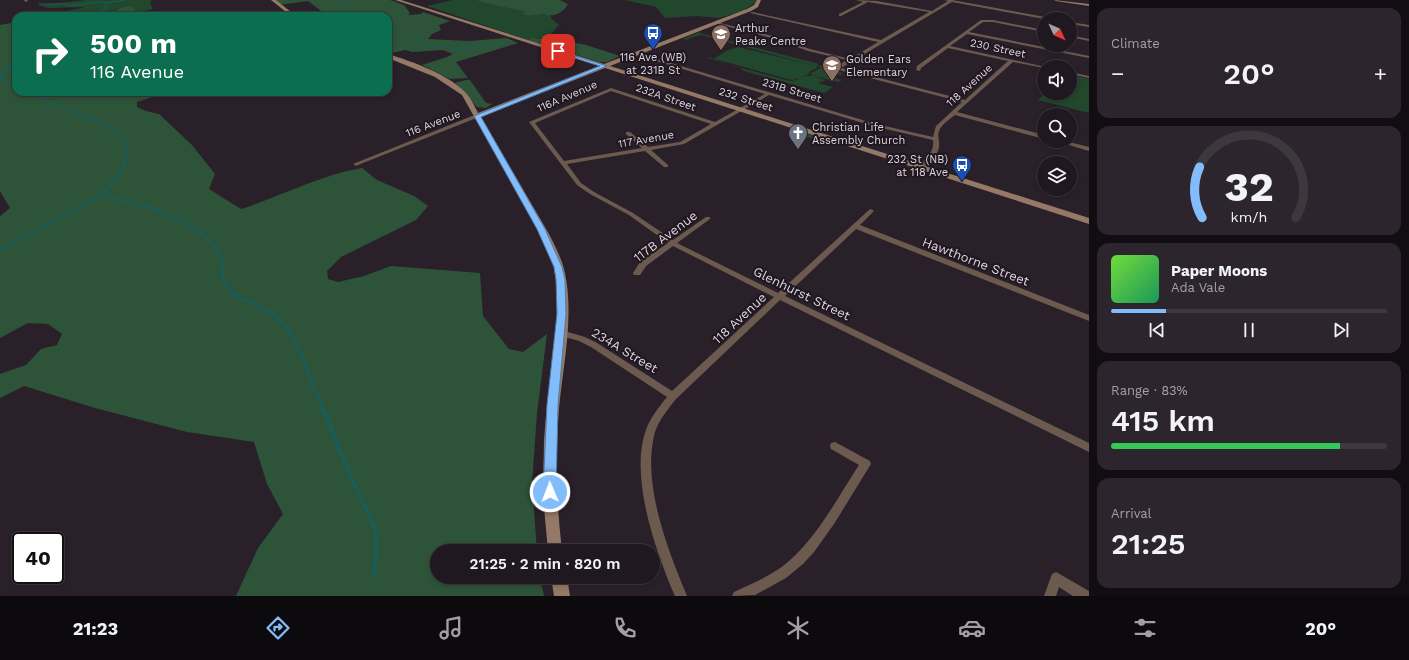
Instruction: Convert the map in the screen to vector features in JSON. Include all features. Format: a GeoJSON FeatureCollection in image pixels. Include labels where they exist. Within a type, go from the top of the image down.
{"type":"FeatureCollection","features":[{"type":"Feature","properties":{"kind":"street"},"geometry":{"type":"LineString","coordinates":[[273,0],[289,12]]}},
{"type":"Feature","properties":{"kind":"street","name":"232 Street"},"geometry":{"type":"LineString","coordinates":[[397,0],[1089,220]]}},
{"type":"Feature","properties":{"kind":"street","name":"116 Avenue"},"geometry":{"type":"LineString","coordinates":[[356,164],[753,8],[758,4],[759,0]]}},
{"type":"Feature","properties":{"kind":"street"},"geometry":{"type":"LineString","coordinates":[[858,0],[933,12]]}},
{"type":"Feature","properties":{"kind":"street"},"geometry":{"type":"LineString","coordinates":[[944,0],[1037,17]]}},
{"type":"Feature","properties":{"kind":"street"},"geometry":{"type":"LineString","coordinates":[[1056,0],[1089,5]]}},
{"type":"Feature","properties":{"kind":"street"},"geometry":{"type":"LineString","coordinates":[[840,15],[868,1]]}},
{"type":"Feature","properties":{"kind":"street"},"geometry":{"type":"LineString","coordinates":[[951,1],[850,60],[838,69],[966,102]]}},
{"type":"Feature","properties":{"kind":"street"},"geometry":{"type":"LineString","coordinates":[[752,13],[883,42]]}},
{"type":"Feature","properties":{"kind":"street"},"geometry":{"type":"LineString","coordinates":[[918,70],[919,67],[982,21],[1037,30]]}},
{"type":"Feature","properties":{"kind":"street"},"geometry":{"type":"LineString","coordinates":[[716,23],[771,37],[805,49],[850,60]]}},
{"type":"Feature","properties":{"kind":"street"},"geometry":{"type":"LineString","coordinates":[[1077,24],[1089,26]]}},
{"type":"Feature","properties":{"kind":"street"},"geometry":{"type":"LineString","coordinates":[[967,33],[1089,57]]}},
{"type":"Feature","properties":{"kind":"street"},"geometry":{"type":"LineString","coordinates":[[1077,37],[1089,40]]}},
{"type":"Feature","properties":{"kind":"street","name":"230 Street"},"geometry":{"type":"LineString","coordinates":[[948,47],[1037,65]]}},
{"type":"Feature","properties":{"kind":"street","name":"231B Street"},"geometry":{"type":"LineString","coordinates":[[644,56],[875,125],[935,139]]}},
{"type":"Feature","properties":{"kind":"street"},"geometry":{"type":"LineString","coordinates":[[392,58],[451,83],[464,94],[541,229],[558,267],[562,293],[561,333],[553,405],[549,479],[554,544]]}},
{"type":"Feature","properties":{"kind":"street","name":"118 Avenue"},"geometry":{"type":"LineString","coordinates":[[921,167],[935,150],[936,145],[934,135],[938,127],[1012,60]]}},
{"type":"Feature","properties":{"kind":"street"},"geometry":{"type":"LineString","coordinates":[[1077,74],[1089,77]]}},
{"type":"Feature","properties":{"kind":"street","name":"116A Avenue"},"geometry":{"type":"LineString","coordinates":[[532,122],[611,89]]}},
{"type":"Feature","properties":{"kind":"street","name":"232A Street"},"geometry":{"type":"LineString","coordinates":[[611,89],[715,124]]}},
{"type":"Feature","properties":{"kind":"street","name":"117 Avenue"},"geometry":{"type":"LineString","coordinates":[[562,163],[648,150],[682,143],[769,94]]}},
{"type":"Feature","properties":{"kind":"street"},"geometry":{"type":"LineString","coordinates":[[954,113],[1037,135]]}},
{"type":"Feature","properties":{"kind":"street","name":"Glenhurst Street"},"geometry":{"type":"LineString","coordinates":[[532,122],[576,182],[587,190],[631,214],[672,243],[1089,448]]}},
{"type":"Feature","properties":{"kind":"street"},"geometry":{"type":"LineString","coordinates":[[628,133],[666,166]]}},
{"type":"Feature","properties":{"kind":"street"},"geometry":{"type":"LineString","coordinates":[[1077,146],[1089,149]]}},
{"type":"Feature","properties":{"kind":"street","name":"118 Avenue"},"geometry":{"type":"LineString","coordinates":[[680,596],[664,552],[649,490],[646,467],[650,434],[657,417],[674,396],[871,211]]}},
{"type":"Feature","properties":{"kind":"street","name":"117B Avenue"},"geometry":{"type":"LineString","coordinates":[[637,273],[643,264],[708,218]]}},
{"type":"Feature","properties":{"kind":"street","name":"Hawthorne Street"},"geometry":{"type":"LineString","coordinates":[[855,226],[1089,318]]}},
{"type":"Feature","properties":{"kind":"street","name":"234A Street"},"geometry":{"type":"LineString","coordinates":[[561,333],[582,339],[594,345],[674,396]]}},
{"type":"Feature","properties":{"kind":"street"},"geometry":{"type":"LineString","coordinates":[[738,596],[772,580],[798,560],[815,541],[866,464],[835,446]]}},
{"type":"Feature","properties":{"kind":"street"},"geometry":{"type":"LineString","coordinates":[[1050,596],[1056,578],[1085,596]]}},
{"type":"Feature","properties":{"kind":"street"},"geometry":{"type":"LineString","coordinates":[[560,584],[562,596]]}},
{"type":"Feature","properties":{"kind":"green space"},"geometry":{"type":"Polygon","coordinates":[[[87,0],[152,0],[150,3],[153,9],[144,12],[134,12],[135,8],[118,9],[114,12],[63,12],[85,7],[49,8],[37,5],[87,0]]]}},
{"type":"Feature","properties":{"kind":"green space"},"geometry":{"type":"Polygon","coordinates":[[[273,0],[390,0],[404,5],[410,13],[408,15],[421,14],[423,12],[450,21],[439,25],[441,30],[432,34],[428,39],[469,41],[507,38],[518,43],[456,62],[468,78],[450,79],[422,65],[453,54],[443,50],[413,52],[405,50],[392,53],[392,12],[323,12],[308,1],[278,5],[273,0]]]}},
{"type":"Feature","properties":{"kind":"green space"},"geometry":{"type":"Polygon","coordinates":[[[452,0],[481,0],[523,11],[526,13],[524,14],[528,16],[545,14],[546,16],[551,16],[551,18],[559,25],[551,34],[548,34],[555,37],[559,41],[533,38],[528,40],[427,6],[452,0]]]}},
{"type":"Feature","properties":{"kind":"green space"},"geometry":{"type":"Polygon","coordinates":[[[477,0],[560,0],[568,4],[564,10],[556,14],[546,16],[545,14],[528,16],[523,14],[525,12],[523,11],[477,0]]]}},
{"type":"Feature","properties":{"kind":"green space"},"geometry":{"type":"Polygon","coordinates":[[[625,0],[757,1],[743,11],[719,18],[697,16],[665,18],[656,7],[625,0]]]}},
{"type":"Feature","properties":{"kind":"green space"},"geometry":{"type":"Polygon","coordinates":[[[128,6],[135,8],[134,12],[114,12],[128,6]]]}},
{"type":"Feature","properties":{"kind":"green space"},"geometry":{"type":"Polygon","coordinates":[[[12,23],[12,96],[159,96],[137,102],[137,107],[159,114],[192,145],[215,174],[209,189],[241,209],[316,181],[346,171],[362,168],[377,180],[414,196],[428,206],[416,220],[341,257],[327,271],[328,279],[338,282],[364,276],[391,266],[480,273],[483,316],[509,349],[523,352],[547,334],[537,413],[532,484],[536,544],[430,544],[430,584],[541,584],[544,596],[236,596],[258,548],[283,514],[267,484],[254,442],[187,432],[95,408],[24,386],[0,398],[0,374],[26,365],[41,349],[57,345],[62,334],[48,324],[28,323],[0,338],[0,216],[10,208],[0,191],[0,25],[12,23]]]}},
{"type":"Feature","properties":{"kind":"green space"},"geometry":{"type":"Polygon","coordinates":[[[702,31],[699,33],[832,68],[828,69],[843,73],[841,75],[833,73],[828,76],[842,80],[838,82],[811,75],[811,73],[820,68],[827,69],[701,35],[687,39],[689,40],[682,39],[702,31]]]}},
{"type":"Feature","properties":{"kind":"green space"},"geometry":{"type":"Polygon","coordinates":[[[533,38],[554,41],[561,40],[586,45],[620,56],[607,62],[600,62],[528,40],[533,38]]]}},
{"type":"Feature","properties":{"kind":"green space"},"geometry":{"type":"Polygon","coordinates":[[[738,47],[816,66],[817,68],[803,77],[791,80],[715,59],[726,51],[738,47]]]}},
{"type":"Feature","properties":{"kind":"green space"},"geometry":{"type":"Polygon","coordinates":[[[705,57],[712,58],[726,64],[705,57]]]}},
{"type":"Feature","properties":{"kind":"green space"},"geometry":{"type":"Polygon","coordinates":[[[729,65],[790,81],[806,76],[813,76],[826,80],[818,83],[833,87],[824,93],[744,71],[740,68],[729,65]]]}},
{"type":"Feature","properties":{"kind":"green space"},"geometry":{"type":"Polygon","coordinates":[[[1077,76],[1089,79],[1089,113],[1077,110],[1077,108],[1069,108],[1038,100],[1077,100],[1077,76]]]}},
{"type":"Feature","properties":{"kind":"green space"},"geometry":{"type":"Polygon","coordinates":[[[470,80],[486,103],[492,104],[486,108],[477,107],[455,83],[470,80]]]}},
{"type":"Feature","properties":{"kind":"green space"},"geometry":{"type":"Polygon","coordinates":[[[793,128],[843,145],[835,145],[791,133],[793,128]]]}},
{"type":"Feature","properties":{"kind":"waterway"},"geometry":{"type":"LineString","coordinates":[[106,3],[126,0]]}},
{"type":"Feature","properties":{"kind":"waterway"},"geometry":{"type":"LineString","coordinates":[[344,0],[357,12]]}},
{"type":"Feature","properties":{"kind":"waterway"},"geometry":{"type":"LineString","coordinates":[[39,4],[63,4],[69,6],[97,2],[106,3]]}},
{"type":"Feature","properties":{"kind":"waterway"},"geometry":{"type":"LineString","coordinates":[[97,12],[107,9],[108,7],[105,7],[106,3]]}},
{"type":"Feature","properties":{"kind":"waterway"},"geometry":{"type":"LineString","coordinates":[[392,28],[404,36],[419,42],[444,47],[482,47],[507,42]]}},
{"type":"Feature","properties":{"kind":"waterway"},"geometry":{"type":"LineString","coordinates":[[0,79],[9,66]]}},
{"type":"Feature","properties":{"kind":"waterway"},"geometry":{"type":"LineString","coordinates":[[0,80],[12,82]]}},
{"type":"Feature","properties":{"kind":"waterway"},"geometry":{"type":"LineString","coordinates":[[39,96],[49,102],[108,126],[117,133],[126,147],[126,150]]}},
{"type":"Feature","properties":{"kind":"waterway"},"geometry":{"type":"LineString","coordinates":[[100,195],[114,181],[125,163],[126,150]]}},
{"type":"Feature","properties":{"kind":"waterway"},"geometry":{"type":"LineString","coordinates":[[0,251],[100,195]]}},
{"type":"Feature","properties":{"kind":"waterway"},"geometry":{"type":"LineString","coordinates":[[100,195],[152,209],[172,216],[190,225],[205,236],[216,249],[222,263]]}},
{"type":"Feature","properties":{"kind":"waterway"},"geometry":{"type":"LineString","coordinates":[[222,262],[223,281],[234,295],[272,313],[288,329],[299,348],[313,387],[323,408]]}},
{"type":"Feature","properties":{"kind":"waterway"},"geometry":{"type":"LineString","coordinates":[[322,407],[351,477],[375,528],[376,556],[373,577]]}},
{"type":"Feature","properties":{"kind":"place","name":"116 Ave (WB) at 231B St"},"geometry":{"type":"Point","coordinates":[653,50]}},
{"type":"Feature","properties":{"kind":"place","name":"Arthur Peake Centre"},"geometry":{"type":"Point","coordinates":[721,51]}},
{"type":"Feature","properties":{"kind":"place","name":"Golden Ears Elementary"},"geometry":{"type":"Point","coordinates":[832,82]}},
{"type":"Feature","properties":{"kind":"place","name":"Christian Life Assembly Church"},"geometry":{"type":"Point","coordinates":[798,150]}},
{"type":"Feature","properties":{"kind":"place","name":"232 St (NB) at 118 Ave"},"geometry":{"type":"Point","coordinates":[962,182]}},
{"type":"Feature","properties":{"kind":"route"},"geometry":{"type":"LineString","coordinates":[[550,492],[549,479],[553,405],[562,314],[561,279],[558,267],[547,240],[477,116],[605,66],[558,51]]}}]}
